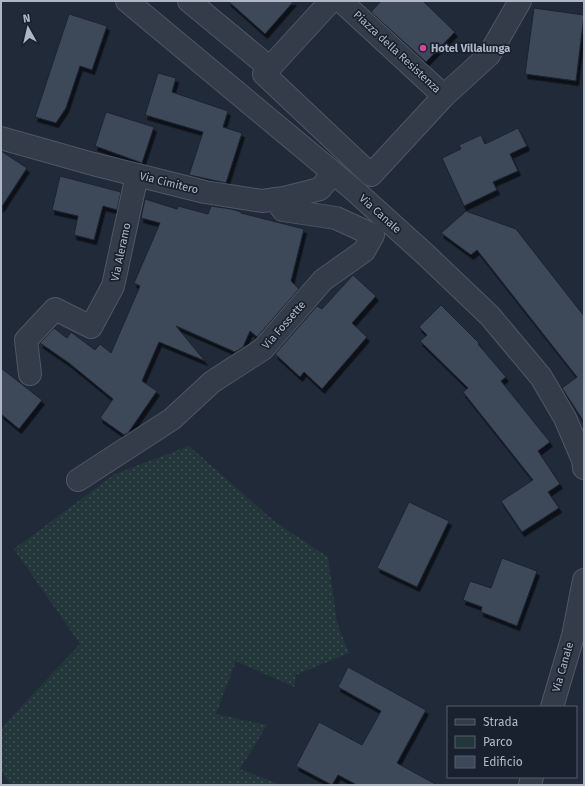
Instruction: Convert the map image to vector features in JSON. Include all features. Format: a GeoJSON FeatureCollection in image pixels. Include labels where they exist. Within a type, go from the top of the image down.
{"type":"FeatureCollection","features":[{"type":"Feature","properties":{"kind":"street","name":"Via Canale"},"geometry":{"type":"LineString","coordinates":[[128,1],[354,190],[426,255],[490,316],[541,378],[566,418],[583,460],[584,468]]}},
{"type":"Feature","properties":{"kind":"street"},"geometry":{"type":"LineString","coordinates":[[190,1],[270,68],[264,74],[371,175]]}},
{"type":"Feature","properties":{"kind":"street"},"geometry":{"type":"LineString","coordinates":[[444,96],[489,55],[520,1]]}},
{"type":"Feature","properties":{"kind":"street","name":"Piazza della Resistenza"},"geometry":{"type":"LineString","coordinates":[[270,68],[343,2],[444,96],[371,175],[354,190]]}},
{"type":"Feature","properties":{"kind":"street"},"geometry":{"type":"LineString","coordinates":[[263,114],[283,92]]}},
{"type":"Feature","properties":{"kind":"street","name":"Via Cimitero"},"geometry":{"type":"LineString","coordinates":[[1,138],[205,192],[262,201],[276,200],[320,189],[333,173]]}},
{"type":"Feature","properties":{"kind":"street","name":"Via Aleramo"},"geometry":{"type":"LineString","coordinates":[[30,374],[26,340],[55,309],[91,327],[113,286],[137,175]]}},
{"type":"Feature","properties":{"kind":"street","name":"Via Fossette"},"geometry":{"type":"LineString","coordinates":[[78,480],[172,419],[212,382],[263,349],[323,280],[364,251],[373,235],[336,218],[283,210],[276,200]]}},
{"type":"Feature","properties":{"kind":"street","name":"Via Canale"},"geometry":{"type":"LineString","coordinates":[[552,706],[573,636],[584,580]]}},
{"type":"Feature","properties":{"kind":"green space"},"geometry":{"type":"Polygon","coordinates":[[[189,446],[274,521],[328,557],[337,623],[349,653],[296,675],[294,687],[236,661],[216,714],[267,725],[240,769],[281,785],[11,785],[1,771],[1,728],[80,644],[14,549],[115,474],[189,446]]]}},
{"type":"Feature","properties":{"kind":"building"},"geometry":{"type":"Polygon","coordinates":[[[228,1],[294,1],[265,34],[228,1]]]}},
{"type":"Feature","properties":{"kind":"building","name":"Hotel Villalunga"},"geometry":{"type":"Polygon","coordinates":[[[381,1],[423,1],[455,32],[426,62],[371,12],[381,1]]]}},
{"type":"Feature","properties":{"kind":"building"},"geometry":{"type":"Polygon","coordinates":[[[534,8],[584,15],[576,81],[525,74],[534,8]]]}},
{"type":"Feature","properties":{"kind":"building"},"geometry":{"type":"Polygon","coordinates":[[[69,14],[107,26],[92,70],[80,66],[66,108],[56,123],[35,117],[69,14]]]}},
{"type":"Feature","properties":{"kind":"building"},"geometry":{"type":"Polygon","coordinates":[[[158,73],[176,78],[172,92],[228,111],[223,127],[242,133],[226,183],[189,175],[203,132],[145,115],[158,73]]]}},
{"type":"Feature","properties":{"kind":"building"},"geometry":{"type":"Polygon","coordinates":[[[106,112],[154,127],[142,163],[95,146],[106,112]]]}},
{"type":"Feature","properties":{"kind":"building"},"geometry":{"type":"Polygon","coordinates":[[[518,128],[527,146],[510,154],[518,171],[493,182],[497,190],[464,206],[442,158],[461,149],[459,145],[481,135],[485,144],[518,128]]]}},
{"type":"Feature","properties":{"kind":"building"},"geometry":{"type":"Polygon","coordinates":[[[1,151],[27,168],[1,208],[1,151]]]}},
{"type":"Feature","properties":{"kind":"building"},"geometry":{"type":"Polygon","coordinates":[[[60,176],[121,192],[117,210],[103,206],[94,240],[74,235],[78,216],[52,210],[60,176]]]}},
{"type":"Feature","properties":{"kind":"building"},"geometry":{"type":"Polygon","coordinates":[[[145,199],[177,209],[178,206],[208,214],[211,206],[231,209],[241,213],[304,229],[291,281],[299,289],[257,337],[250,331],[243,347],[235,352],[176,326],[205,361],[159,342],[142,381],[157,391],[128,433],[124,435],[100,418],[113,399],[69,363],[40,343],[54,328],[67,338],[71,332],[95,350],[100,344],[111,353],[140,286],[134,283],[160,223],[141,218],[145,199]]]}},
{"type":"Feature","properties":{"kind":"building"},"geometry":{"type":"Polygon","coordinates":[[[466,211],[516,229],[584,316],[584,422],[562,388],[577,377],[477,250],[471,255],[441,233],[466,211]]]}},
{"type":"Feature","properties":{"kind":"building"},"geometry":{"type":"Polygon","coordinates":[[[353,275],[376,296],[352,323],[367,337],[322,389],[304,372],[300,377],[275,354],[317,306],[322,309],[353,275]]]}},
{"type":"Feature","properties":{"kind":"building"},"geometry":{"type":"Polygon","coordinates":[[[441,305],[479,343],[478,344],[506,377],[501,381],[550,442],[538,451],[560,484],[548,492],[559,508],[522,532],[501,501],[533,480],[463,392],[468,388],[420,341],[427,335],[419,327],[441,305]]]}},
{"type":"Feature","properties":{"kind":"building"},"geometry":{"type":"Polygon","coordinates":[[[1,368],[42,400],[19,429],[1,414],[1,368]]]}},
{"type":"Feature","properties":{"kind":"building"},"geometry":{"type":"Polygon","coordinates":[[[409,502],[449,521],[417,587],[377,568],[409,502]]]}},
{"type":"Feature","properties":{"kind":"building"},"geometry":{"type":"Polygon","coordinates":[[[502,558],[537,571],[517,626],[481,612],[482,607],[463,600],[470,581],[491,588],[502,558]]]}},
{"type":"Feature","properties":{"kind":"building"},"geometry":{"type":"Polygon","coordinates":[[[348,667],[426,710],[397,763],[437,785],[357,785],[338,775],[332,785],[296,766],[319,722],[362,745],[381,711],[338,687],[348,667]]]}},
{"type":"Feature","properties":{"kind":"place","name":"Hotel Villalunga"},"geometry":{"type":"Point","coordinates":[423,48]}}]}
